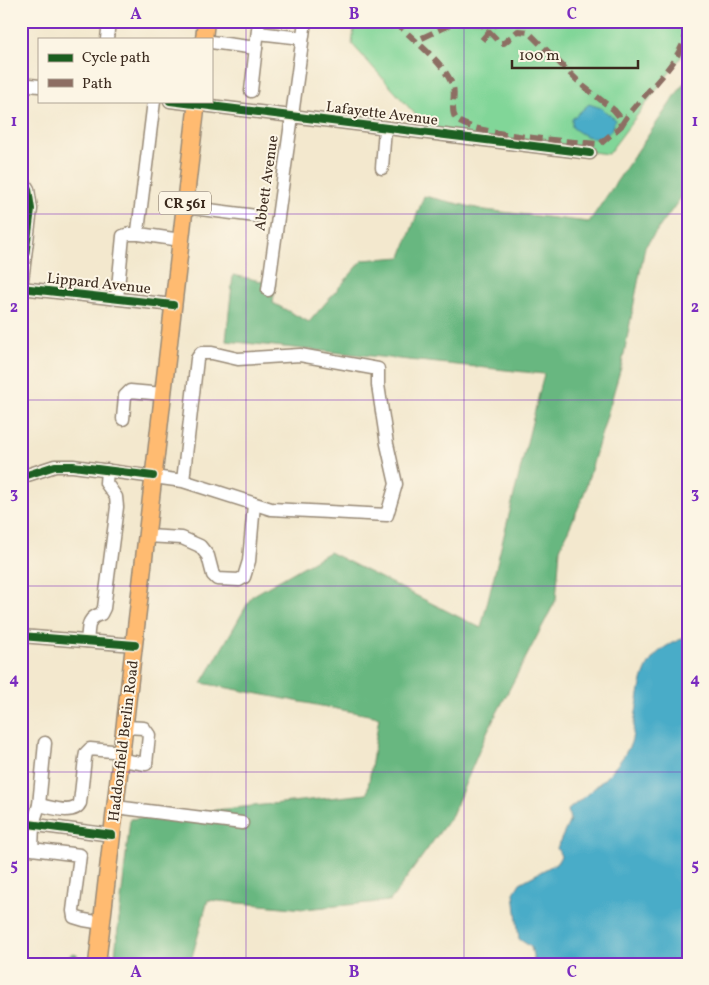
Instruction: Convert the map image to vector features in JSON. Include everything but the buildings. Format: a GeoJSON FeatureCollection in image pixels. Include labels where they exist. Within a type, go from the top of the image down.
{"type":"FeatureCollection","features":[{"type":"Feature","properties":{"kind":"main road"},"geometry":{"type":"LineString","coordinates":[[204,38],[206,21]]}},
{"type":"Feature","properties":{"kind":"main road","name":"Haddonfield Berlin Road"},"geometry":{"type":"LineString","coordinates":[[97,964],[197,103]]}},
{"type":"Feature","properties":{"kind":"street","name":"Abbett Avenue"},"geometry":{"type":"LineString","coordinates":[[268,290],[305,21]]}},
{"type":"Feature","properties":{"kind":"street"},"geometry":{"type":"LineString","coordinates":[[251,91],[259,27],[302,38]]}},
{"type":"Feature","properties":{"kind":"street"},"geometry":{"type":"LineString","coordinates":[[212,42],[256,48]]}},
{"type":"Feature","properties":{"kind":"street"},"geometry":{"type":"LineString","coordinates":[[21,84],[38,86]]}},
{"type":"Feature","properties":{"kind":"street"},"geometry":{"type":"LineString","coordinates":[[139,234],[154,102]]}},
{"type":"Feature","properties":{"kind":"street","name":"Lafayette Avenue"},"geometry":{"type":"LineString","coordinates":[[184,102],[590,153]]}},
{"type":"Feature","properties":{"kind":"street"},"geometry":{"type":"LineString","coordinates":[[382,168],[386,128]]}},
{"type":"Feature","properties":{"kind":"street"},"geometry":{"type":"LineString","coordinates":[[21,178],[28,189],[31,209],[21,288]]}},
{"type":"Feature","properties":{"kind":"street"},"geometry":{"type":"LineString","coordinates":[[185,207],[256,216]]}},
{"type":"Feature","properties":{"kind":"street"},"geometry":{"type":"LineString","coordinates":[[117,298],[124,236],[139,234],[181,240]]}},
{"type":"Feature","properties":{"kind":"street","name":"Lippard Avenue"},"geometry":{"type":"LineString","coordinates":[[21,288],[174,305]]}},
{"type":"Feature","properties":{"kind":"street"},"geometry":{"type":"LineString","coordinates":[[21,477],[56,466],[72,466],[183,481],[271,509],[387,515],[396,484],[381,405],[378,369],[300,355],[238,359],[212,353],[201,353],[197,359],[183,481]]}},
{"type":"Feature","properties":{"kind":"street"},"geometry":{"type":"LineString","coordinates":[[123,420],[125,396],[130,391],[163,394]]}},
{"type":"Feature","properties":{"kind":"street"},"geometry":{"type":"LineString","coordinates":[[88,641],[90,621],[93,616],[101,614],[104,608],[117,507],[116,497],[106,483],[107,470]]}},
{"type":"Feature","properties":{"kind":"street"},"geometry":{"type":"LineString","coordinates":[[147,536],[182,538],[194,543],[200,546],[208,556],[213,575],[217,578],[239,580],[244,576],[249,561],[254,504]]}},
{"type":"Feature","properties":{"kind":"street"},"geometry":{"type":"LineString","coordinates":[[21,636],[135,645]]}},
{"type":"Feature","properties":{"kind":"street"},"geometry":{"type":"LineString","coordinates":[[39,805],[75,810],[80,803],[86,753],[90,749],[122,756],[146,764],[149,734],[144,728],[125,727]]}},
{"type":"Feature","properties":{"kind":"street"},"geometry":{"type":"LineString","coordinates":[[45,743],[39,805],[27,824],[32,850],[80,855],[73,911],[74,917],[102,922]]}},
{"type":"Feature","properties":{"kind":"street"},"geometry":{"type":"LineString","coordinates":[[116,807],[242,823]]}},
{"type":"Feature","properties":{"kind":"street"},"geometry":{"type":"LineString","coordinates":[[27,824],[112,835]]}},
{"type":"Feature","properties":{"kind":"green space"},"geometry":{"type":"Polygon","coordinates":[[[355,21],[688,21],[688,48],[608,154],[431,132],[352,44],[355,21]]]}},
{"type":"Feature","properties":{"kind":"green space"},"geometry":{"type":"Polygon","coordinates":[[[688,77],[688,188],[645,247],[622,364],[583,497],[560,549],[556,600],[488,730],[452,815],[390,901],[304,909],[208,900],[190,964],[114,964],[130,819],[367,794],[379,717],[202,683],[252,596],[329,552],[481,628],[544,374],[226,341],[233,275],[275,284],[273,303],[309,322],[363,260],[401,257],[424,196],[485,210],[589,222],[688,77]]]}},
{"type":"Feature","properties":{"kind":"green space"},"geometry":{"type":"Polygon","coordinates":[[[73,953],[77,954],[76,964],[57,964],[73,953]]]}},
{"type":"Feature","properties":{"kind":"water"},"geometry":{"type":"Polygon","coordinates":[[[589,104],[601,108],[615,119],[608,133],[603,137],[591,137],[578,132],[572,127],[572,119],[589,104]]]}},
{"type":"Feature","properties":{"kind":"water"},"geometry":{"type":"Polygon","coordinates":[[[688,637],[688,964],[535,964],[531,947],[519,939],[514,893],[520,883],[557,863],[561,856],[557,848],[570,820],[568,810],[610,773],[624,756],[630,744],[642,681],[652,659],[660,650],[688,637]]]}},
{"type":"Feature","properties":{"kind":"marked path"},"geometry":{"type":"LineString","coordinates":[[395,21],[443,69],[453,87],[453,113],[457,120],[467,125],[502,134],[600,144],[621,126],[619,116],[614,110],[583,86],[528,32],[518,31],[504,43],[500,43],[479,21]]}},
{"type":"Feature","properties":{"kind":"marked path"},"geometry":{"type":"LineString","coordinates":[[422,38],[458,21]]}},
{"type":"Feature","properties":{"kind":"marked path"},"geometry":{"type":"LineString","coordinates":[[482,40],[498,21]]}},
{"type":"Feature","properties":{"kind":"marked path"},"geometry":{"type":"LineString","coordinates":[[621,126],[677,56],[688,28]]}},
{"type":"Feature","properties":{"kind":"cycle path"},"geometry":{"type":"LineString","coordinates":[[178,102],[590,153]]}},
{"type":"Feature","properties":{"kind":"cycle path"},"geometry":{"type":"LineString","coordinates":[[21,178],[28,189],[31,209],[21,288],[173,305]]}},
{"type":"Feature","properties":{"kind":"cycle path"},"geometry":{"type":"LineString","coordinates":[[21,477],[55,466],[73,466],[153,476]]}},
{"type":"Feature","properties":{"kind":"cycle path"},"geometry":{"type":"LineString","coordinates":[[21,636],[135,645]]}},
{"type":"Feature","properties":{"kind":"cycle path"},"geometry":{"type":"LineString","coordinates":[[21,823],[112,835]]}}]}
